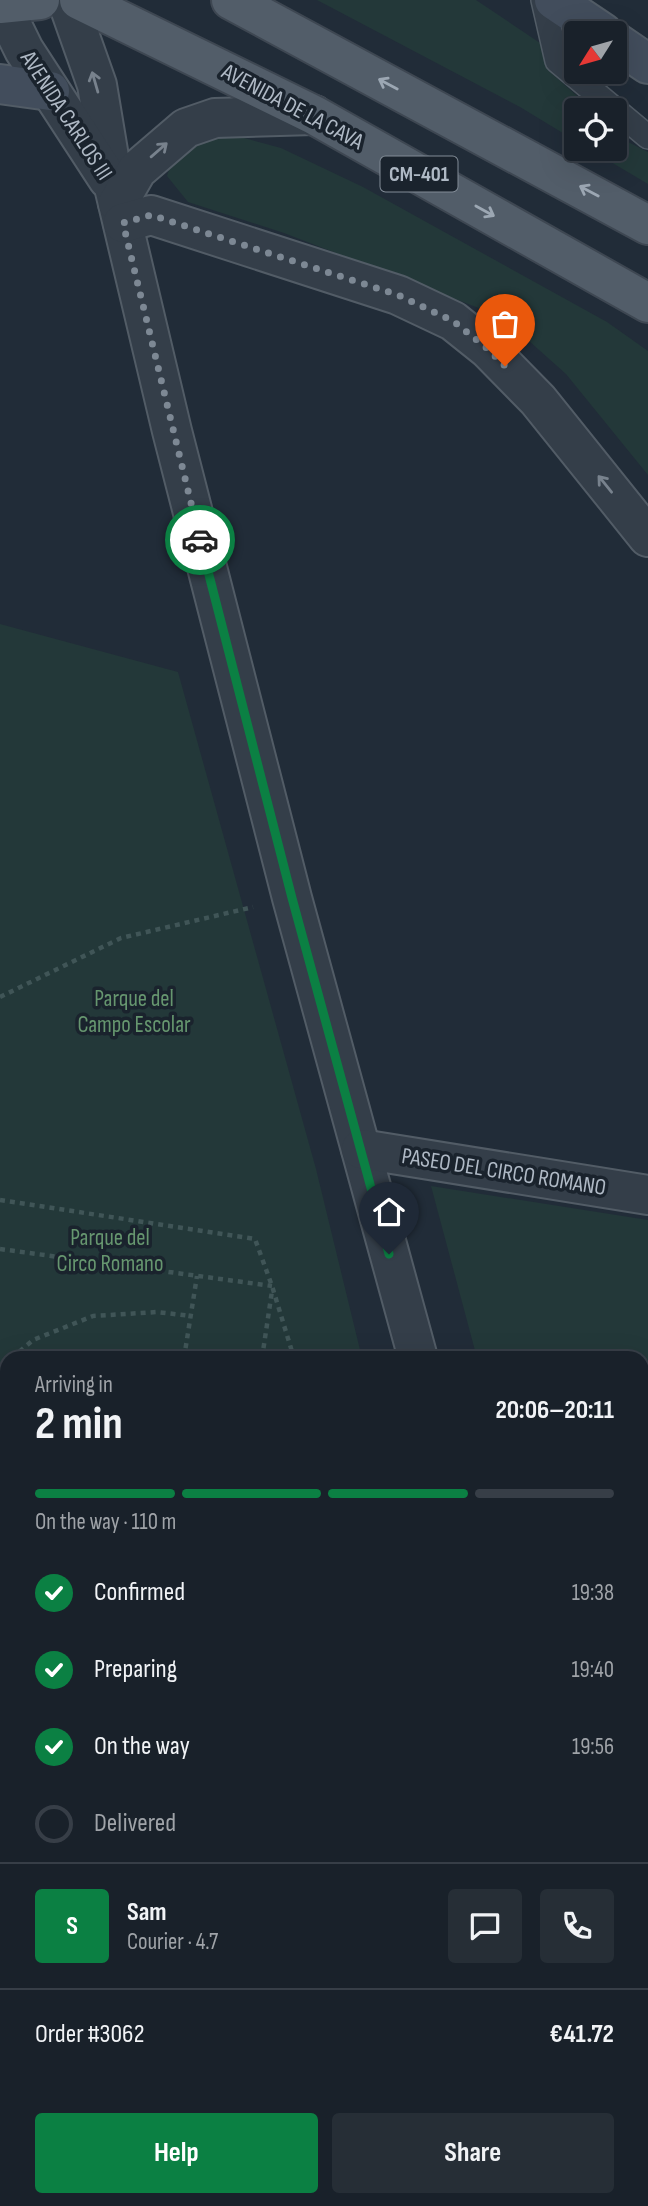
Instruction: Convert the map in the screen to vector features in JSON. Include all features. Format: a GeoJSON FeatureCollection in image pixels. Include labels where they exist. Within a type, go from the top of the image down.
{"type":"FeatureCollection","features":[{"type":"Feature","properties":{"kind":"main road"},"geometry":{"type":"LineString","coordinates":[[1,5],[40,0]]}},
{"type":"Feature","properties":{"kind":"main road","name":"AVENIDA DE LA CAVA"},"geometry":{"type":"LineString","coordinates":[[79,0],[314,115],[648,303]]}},
{"type":"Feature","properties":{"kind":"main road","name":"CM-401"},"geometry":{"type":"LineString","coordinates":[[231,0],[648,225]]}},
{"type":"Feature","properties":{"kind":"street","name":"AVENIDA CARLOS III"},"geometry":{"type":"LineString","coordinates":[[66,0],[97,85],[119,205],[172,430],[292,898],[416,1351]]}},
{"type":"Feature","properties":{"kind":"street"},"geometry":{"type":"LineString","coordinates":[[554,0],[585,21]]}},
{"type":"Feature","properties":{"kind":"street","name":"AVENIDA CARLOS III"},"geometry":{"type":"LineString","coordinates":[[1,5],[23,50],[119,205]]}},
{"type":"Feature","properties":{"kind":"street"},"geometry":{"type":"LineString","coordinates":[[627,50],[648,64]]}},
{"type":"Feature","properties":{"kind":"street"},"geometry":{"type":"LineString","coordinates":[[0,83],[50,91]]}},
{"type":"Feature","properties":{"kind":"street"},"geometry":{"type":"LineString","coordinates":[[314,115],[215,118],[186,128],[137,170],[119,205],[398,295],[453,321],[488,349],[538,400],[648,537]]}},
{"type":"Feature","properties":{"kind":"street","name":"PASEO DEL CIRCO ROMANO"},"geometry":{"type":"LineString","coordinates":[[361,1149],[648,1195]]}},
{"type":"Feature","properties":{"kind":"lane"},"geometry":{"type":"LineString","coordinates":[[543,0],[557,61],[648,137]]}},
{"type":"Feature","properties":{"kind":"path"},"geometry":{"type":"LineString","coordinates":[[0,998],[121,937],[292,898]]}},
{"type":"Feature","properties":{"kind":"path"},"geometry":{"type":"LineString","coordinates":[[0,1200],[255,1239],[292,1351]]}},
{"type":"Feature","properties":{"kind":"path"},"geometry":{"type":"LineString","coordinates":[[0,1249],[272,1286]]}},
{"type":"Feature","properties":{"kind":"path"},"geometry":{"type":"LineString","coordinates":[[185,1351],[197,1276]]}},
{"type":"Feature","properties":{"kind":"path"},"geometry":{"type":"LineString","coordinates":[[263,1351],[272,1286]]}},
{"type":"Feature","properties":{"kind":"path"},"geometry":{"type":"LineString","coordinates":[[20,1351],[33,1340],[93,1316],[158,1312],[191,1316]]}},
{"type":"Feature","properties":{"kind":"green space"},"geometry":{"type":"Polygon","coordinates":[[[317,0],[476,0],[540,43],[548,70],[580,98],[564,98],[564,134],[520,107],[317,0]]]}},
{"type":"Feature","properties":{"kind":"green space"},"geometry":{"type":"Polygon","coordinates":[[[237,136],[281,148],[363,187],[607,322],[648,351],[648,475],[566,374],[502,317],[284,233],[188,202],[167,176],[174,154],[205,139],[237,136]]]}},
{"type":"Feature","properties":{"kind":"green space"},"geometry":{"type":"Polygon","coordinates":[[[627,141],[648,152],[648,184],[609,161],[627,161],[627,141]]]}},
{"type":"Feature","properties":{"kind":"green space"},"geometry":{"type":"Polygon","coordinates":[[[0,624],[178,672],[316,1169],[360,1351],[0,1351],[0,624]]]}},
{"type":"Feature","properties":{"kind":"green space"},"geometry":{"type":"Polygon","coordinates":[[[431,1186],[648,1220],[648,1351],[475,1351],[431,1186]]]}},
{"type":"Feature","properties":{"kind":"way so far"},"geometry":{"type":"LineString","coordinates":[[200,540],[123,223],[151,215],[398,295],[453,321],[505,366]]}},
{"type":"Feature","properties":{"kind":"route"},"geometry":{"type":"LineString","coordinates":[[200,540],[292,898],[389,1254]]}},
{"type":"Feature","properties":{"kind":"park label","name":"Parque del Campo Escolar"},"geometry":{"type":"Point","coordinates":[134,1011]}},
{"type":"Feature","properties":{"kind":"park label","name":"Parque del Circo Romano"},"geometry":{"type":"Point","coordinates":[110,1250]}}]}
